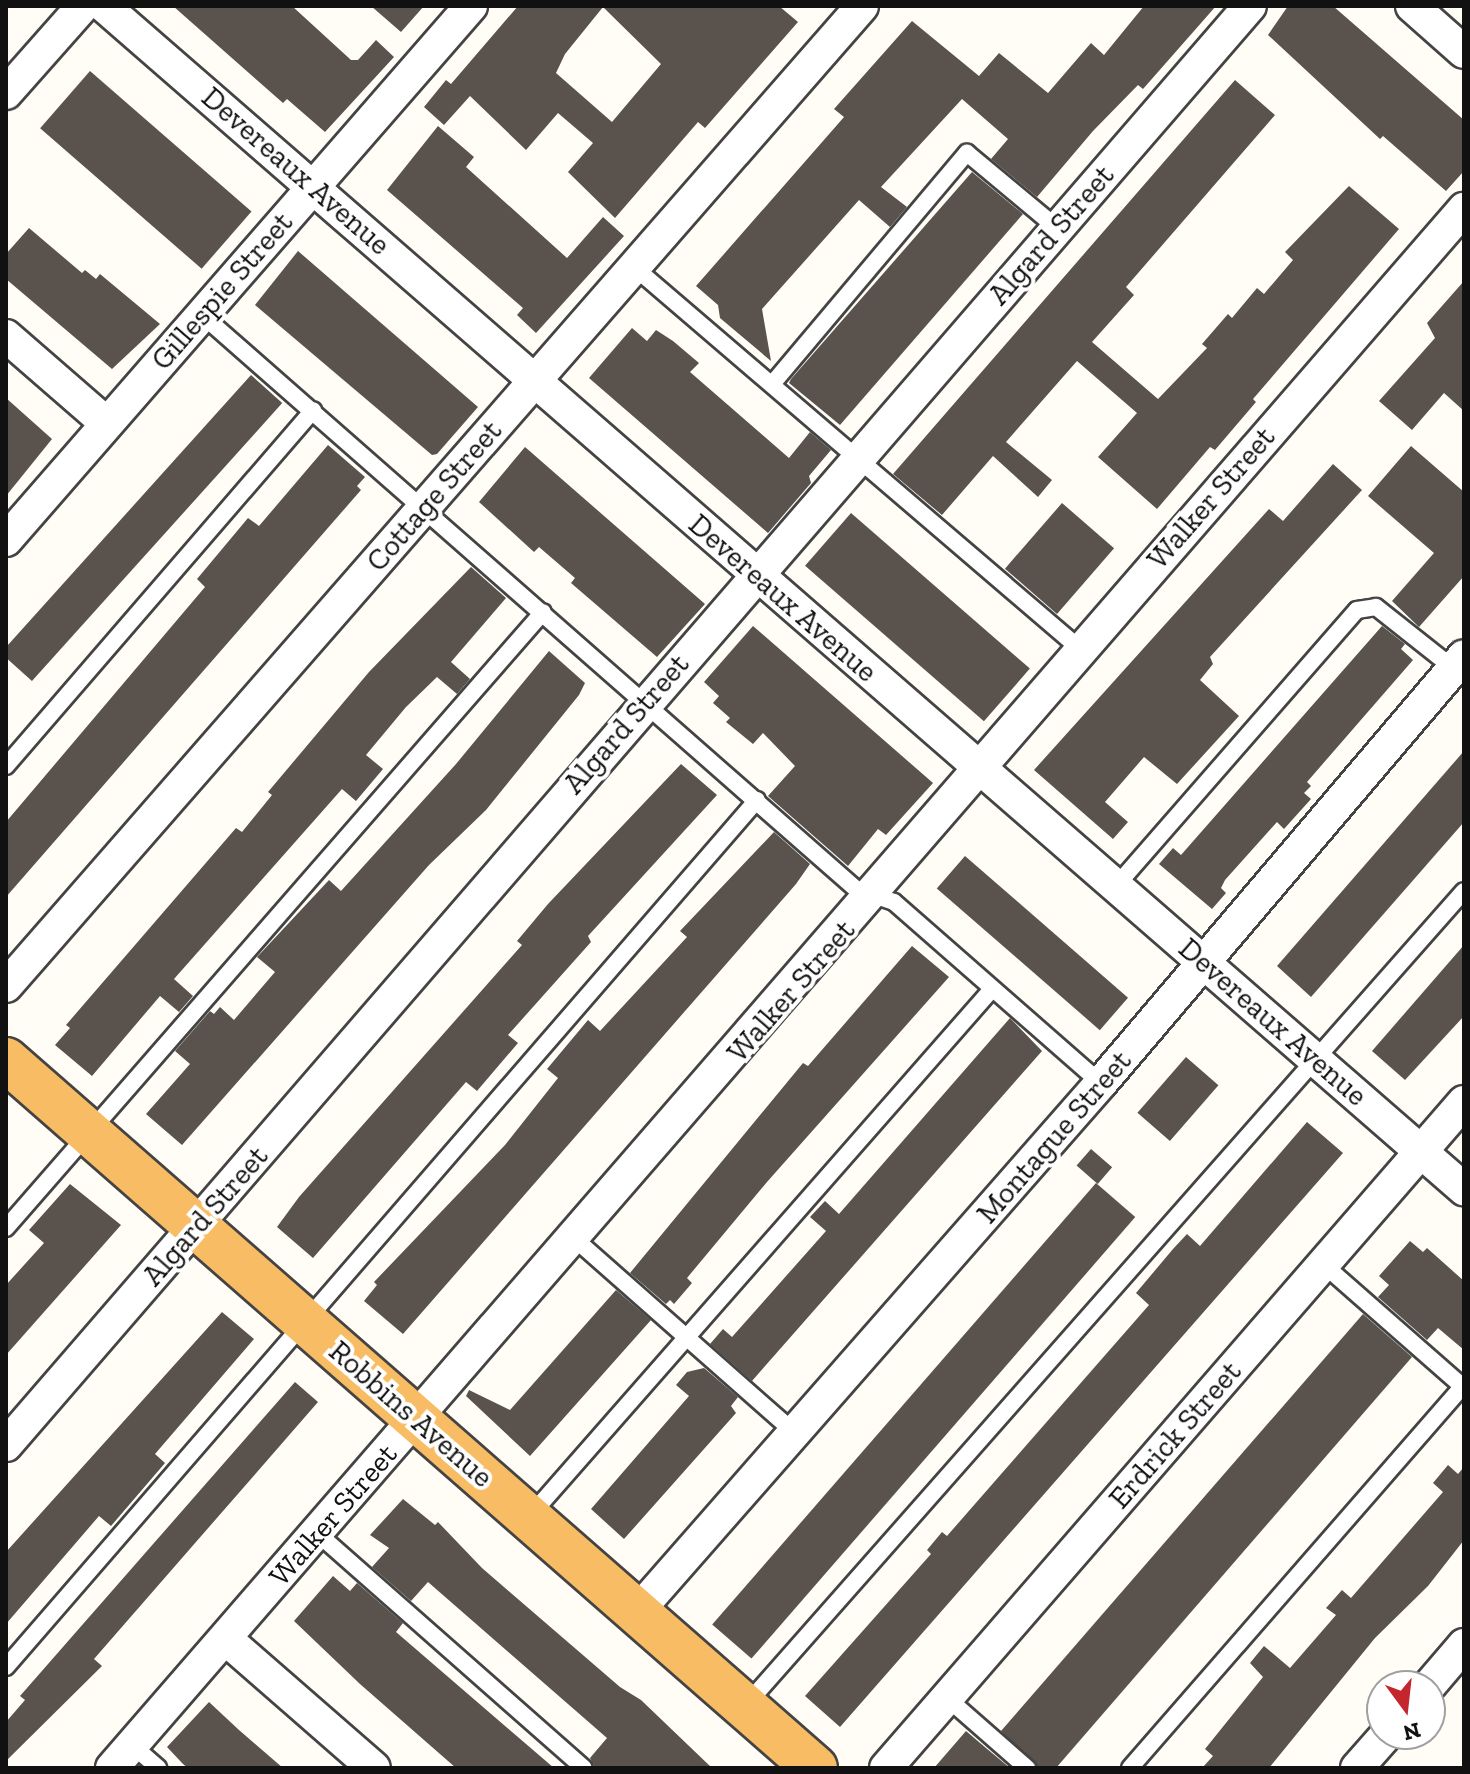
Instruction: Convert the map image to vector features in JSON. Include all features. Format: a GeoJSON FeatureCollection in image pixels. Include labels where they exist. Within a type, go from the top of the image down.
{"type":"FeatureCollection","features":[{"type":"Feature","properties":{"kind":"highway","name":"Robbins Avenue"},"geometry":{"type":"LineString","coordinates":[[6,1060],[815,1768]]}},
{"type":"Feature","properties":{"kind":"street"},"geometry":{"type":"LineString","coordinates":[[6,93],[83,6]]}},
{"type":"Feature","properties":{"kind":"street","name":"Devereaux Avenue"},"geometry":{"type":"LineString","coordinates":[[104,6],[1464,1189]]}},
{"type":"Feature","properties":{"kind":"street","name":"Gillespie Street"},"geometry":{"type":"LineString","coordinates":[[6,540],[471,6]]}},
{"type":"Feature","properties":{"kind":"street","name":"Cottage Street"},"geometry":{"type":"LineString","coordinates":[[6,986],[862,6]]}},
{"type":"Feature","properties":{"kind":"street","name":"Algard Street"},"geometry":{"type":"LineString","coordinates":[[6,1445],[644,702],[1250,6]]}},
{"type":"Feature","properties":{"kind":"street"},"geometry":{"type":"LineString","coordinates":[[1412,6],[1464,52]]}},
{"type":"Feature","properties":{"kind":"street","name":"Walker Street"},"geometry":{"type":"LineString","coordinates":[[122,1756],[874,895],[977,766],[1464,209]]}},
{"type":"Feature","properties":{"kind":"street"},"geometry":{"type":"LineString","coordinates":[[6,336],[106,423]]}},
{"type":"Feature","properties":{"kind":"street","name":"Montague Street"},"geometry":{"type":"LineString","coordinates":[[637,1612],[1206,963],[1458,662]]}},
{"type":"Feature","properties":{"kind":"street","name":"Erdrick Street"},"geometry":{"type":"LineString","coordinates":[[886,1768],[1464,1102]]}},
{"type":"Feature","properties":{"kind":"street"},"geometry":{"type":"LineString","coordinates":[[226,1639],[374,1768]]}},
{"type":"Feature","properties":{"kind":"street"},"geometry":{"type":"LineString","coordinates":[[1443,1670],[1464,1645]]}},
{"type":"Feature","properties":{"kind":"street"},"geometry":{"type":"LineString","coordinates":[[1357,1768],[1373,1750]]}},
{"type":"Feature","properties":{"kind":"lane"},"geometry":{"type":"LineString","coordinates":[[773,383],[967,153],[1057,228]]}},
{"type":"Feature","properties":{"kind":"lane"},"geometry":{"type":"LineString","coordinates":[[634,267],[859,456],[1079,648]]}},
{"type":"Feature","properties":{"kind":"lane"},"geometry":{"type":"LineString","coordinates":[[201,314],[856,889],[894,902],[1101,1083]]}},
{"type":"Feature","properties":{"kind":"lane"},"geometry":{"type":"LineString","coordinates":[[6,766],[313,410]]}},
{"type":"Feature","properties":{"kind":"lane"},"geometry":{"type":"LineString","coordinates":[[1116,886],[1357,610],[1376,607],[1458,662]]}},
{"type":"Feature","properties":{"kind":"lane"},"geometry":{"type":"LineString","coordinates":[[6,1228],[543,612]]}},
{"type":"Feature","properties":{"kind":"lane"},"geometry":{"type":"LineString","coordinates":[[6,1667],[757,800]]}},
{"type":"Feature","properties":{"kind":"lane"},"geometry":{"type":"LineString","coordinates":[[745,1706],[1464,891]]}},
{"type":"Feature","properties":{"kind":"lane"},"geometry":{"type":"LineString","coordinates":[[529,1518],[992,989]]}},
{"type":"Feature","properties":{"kind":"lane"},"geometry":{"type":"LineString","coordinates":[[575,1239],[794,1432]]}},
{"type":"Feature","properties":{"kind":"lane"},"geometry":{"type":"LineString","coordinates":[[1130,1768],[1463,1388],[1323,1264]]}},
{"type":"Feature","properties":{"kind":"lane"},"geometry":{"type":"LineString","coordinates":[[316,1532],[584,1768]]}},
{"type":"Feature","properties":{"kind":"lane"},"geometry":{"type":"LineString","coordinates":[[946,1697],[1027,1768]]}},
{"type":"Feature","properties":{"kind":"lane"},"geometry":{"type":"LineString","coordinates":[[122,1756],[158,1768]]}},
{"type":"Feature","properties":{"kind":"building"},"geometry":{"type":"Polygon","coordinates":[[[173,6],[292,6],[351,60],[358,60],[376,40],[394,57],[325,132],[287,99],[283,103],[173,6]]]}},
{"type":"Feature","properties":{"kind":"building"},"geometry":{"type":"Polygon","coordinates":[[[371,6],[424,6],[401,32],[371,6]]]}},
{"type":"Feature","properties":{"kind":"building"},"geometry":{"type":"Polygon","coordinates":[[[518,6],[779,6],[798,22],[705,128],[698,122],[615,218],[568,172],[593,143],[558,113],[526,150],[470,96],[444,125],[424,107],[446,80],[451,84],[518,6]],[[603,7],[565,54],[556,73],[612,122],[661,64],[603,7]]]}},
{"type":"Feature","properties":{"kind":"building"},"geometry":{"type":"Polygon","coordinates":[[[1144,6],[1216,6],[1143,89],[1138,85],[1093,131],[1037,197],[991,159],[1008,139],[962,99],[881,187],[907,207],[890,227],[859,200],[762,309],[771,361],[720,318],[718,305],[696,286],[844,117],[834,109],[912,21],[979,76],[999,53],[1048,93],[1091,43],[1104,55],[1144,6]]]}},
{"type":"Feature","properties":{"kind":"building"},"geometry":{"type":"Polygon","coordinates":[[[1288,6],[1333,6],[1464,120],[1464,171],[1446,191],[1383,136],[1380,139],[1268,35],[1288,6]]]}},
{"type":"Feature","properties":{"kind":"building"},"geometry":{"type":"Polygon","coordinates":[[[90,71],[252,211],[202,269],[40,128],[90,71]]]}},
{"type":"Feature","properties":{"kind":"building"},"geometry":{"type":"Polygon","coordinates":[[[1235,80],[1275,115],[1126,287],[1134,295],[1092,342],[1158,399],[1207,348],[1202,344],[1228,314],[1232,318],[1257,288],[1264,294],[1293,260],[1285,252],[1349,186],[1399,229],[1253,399],[1256,402],[1215,450],[1210,447],[1157,509],[1098,457],[1137,413],[1077,361],[1006,442],[1052,480],[1038,497],[993,456],[942,515],[893,474],[1235,80]]]}},
{"type":"Feature","properties":{"kind":"building"},"geometry":{"type":"Polygon","coordinates":[[[438,126],[474,157],[466,167],[567,258],[603,217],[624,236],[536,333],[517,315],[523,308],[387,190],[438,126]]]}},
{"type":"Feature","properties":{"kind":"building"},"geometry":{"type":"Polygon","coordinates":[[[972,172],[1023,214],[840,425],[789,383],[791,379],[972,172]]]}},
{"type":"Feature","properties":{"kind":"building"},"geometry":{"type":"Polygon","coordinates":[[[29,228],[82,273],[85,270],[96,279],[100,274],[160,324],[112,369],[6,279],[6,254],[29,228]]]}},
{"type":"Feature","properties":{"kind":"building"},"geometry":{"type":"Polygon","coordinates":[[[298,251],[478,407],[437,454],[432,455],[255,305],[298,251]]]}},
{"type":"Feature","properties":{"kind":"building"},"geometry":{"type":"Polygon","coordinates":[[[1464,281],[1464,411],[1444,393],[1412,430],[1379,401],[1435,338],[1427,323],[1464,281]]]}},
{"type":"Feature","properties":{"kind":"building"},"geometry":{"type":"Polygon","coordinates":[[[632,328],[647,341],[656,330],[673,341],[699,363],[690,372],[789,458],[810,432],[831,450],[809,476],[811,483],[768,533],[589,378],[632,328]]]}},
{"type":"Feature","properties":{"kind":"building"},"geometry":{"type":"Polygon","coordinates":[[[251,375],[282,403],[32,681],[6,658],[6,647],[251,375]]]}},
{"type":"Feature","properties":{"kind":"building"},"geometry":{"type":"Polygon","coordinates":[[[6,398],[52,439],[6,496],[6,398]]]}},
{"type":"Feature","properties":{"kind":"building"},"geometry":{"type":"Polygon","coordinates":[[[328,445],[365,477],[357,486],[361,490],[6,897],[6,822],[205,587],[197,579],[248,518],[259,526],[328,445]]]}},
{"type":"Feature","properties":{"kind":"building"},"geometry":{"type":"Polygon","coordinates":[[[1411,446],[1464,492],[1464,576],[1419,627],[1392,601],[1434,553],[1368,496],[1411,446]]]}},
{"type":"Feature","properties":{"kind":"building"},"geometry":{"type":"Polygon","coordinates":[[[525,447],[705,604],[657,657],[571,583],[575,578],[539,547],[534,552],[479,502],[525,447]]]}},
{"type":"Feature","properties":{"kind":"building"},"geometry":{"type":"Polygon","coordinates":[[[1333,464],[1362,490],[1210,657],[1213,664],[1200,680],[1239,716],[1177,784],[1144,757],[1105,802],[1128,822],[1113,839],[1034,770],[1269,509],[1283,521],[1333,464]]]}},
{"type":"Feature","properties":{"kind":"building"},"geometry":{"type":"Polygon","coordinates":[[[1062,503],[1114,548],[1057,614],[1005,569],[1062,503]]]}},
{"type":"Feature","properties":{"kind":"building"},"geometry":{"type":"Polygon","coordinates":[[[851,513],[1030,668],[984,721],[805,566],[851,513]]]}},
{"type":"Feature","properties":{"kind":"building"},"geometry":{"type":"Polygon","coordinates":[[[471,567],[506,598],[451,662],[470,679],[457,694],[437,677],[406,707],[366,755],[383,769],[356,801],[342,789],[174,979],[193,996],[179,1012],[160,996],[92,1076],[55,1045],[70,1028],[66,1025],[236,828],[242,832],[272,795],[268,792],[369,672],[471,567]]]}},
{"type":"Feature","properties":{"kind":"building"},"geometry":{"type":"Polygon","coordinates":[[[753,626],[933,783],[886,835],[878,829],[848,866],[768,796],[795,766],[763,733],[753,744],[726,722],[730,718],[713,703],[719,696],[704,682],[753,626]]]}},
{"type":"Feature","properties":{"kind":"building"},"geometry":{"type":"Polygon","coordinates":[[[1382,626],[1405,644],[1401,649],[1413,660],[1307,782],[1311,786],[1304,793],[1311,799],[1284,829],[1277,822],[1225,880],[1221,888],[1226,893],[1212,909],[1159,864],[1173,848],[1181,855],[1382,626]]]}},
{"type":"Feature","properties":{"kind":"building"},"geometry":{"type":"Polygon","coordinates":[[[549,651],[585,683],[579,695],[486,810],[429,865],[182,1145],[146,1114],[190,1064],[175,1051],[210,1011],[214,1014],[220,1007],[234,1020],[275,972],[257,957],[329,880],[341,891],[456,764],[549,651]]]}},
{"type":"Feature","properties":{"kind":"building"},"geometry":{"type":"Polygon","coordinates":[[[1464,751],[1464,822],[1311,997],[1277,966],[1464,751]]]}},
{"type":"Feature","properties":{"kind":"building"},"geometry":{"type":"Polygon","coordinates":[[[681,764],[717,795],[588,936],[591,942],[508,1035],[518,1043],[477,1091],[466,1082],[313,1258],[277,1227],[299,1197],[522,945],[517,941],[548,904],[681,764]]]}},
{"type":"Feature","properties":{"kind":"building"},"geometry":{"type":"Polygon","coordinates":[[[774,832],[810,864],[796,884],[403,1334],[364,1301],[377,1285],[374,1282],[505,1145],[558,1078],[547,1069],[588,1020],[600,1031],[687,937],[680,931],[774,832]]]}},
{"type":"Feature","properties":{"kind":"building"},"geometry":{"type":"Polygon","coordinates":[[[965,856],[1128,998],[1100,1030],[937,888],[965,856]]]}},
{"type":"Feature","properties":{"kind":"building"},"geometry":{"type":"Polygon","coordinates":[[[1464,945],[1464,1016],[1405,1080],[1372,1051],[1464,945]]]}},
{"type":"Feature","properties":{"kind":"building"},"geometry":{"type":"Polygon","coordinates":[[[912,946],[949,977],[767,1182],[687,1278],[692,1283],[674,1304],[670,1300],[666,1304],[630,1273],[803,1063],[808,1066],[912,946]]]}},
{"type":"Feature","properties":{"kind":"building"},"geometry":{"type":"Polygon","coordinates":[[[1010,1018],[1042,1051],[752,1381],[710,1344],[723,1329],[732,1337],[826,1231],[810,1217],[825,1201],[839,1214],[1010,1018]]]}},
{"type":"Feature","properties":{"kind":"building"},"geometry":{"type":"Polygon","coordinates":[[[1186,1057],[1218,1085],[1170,1141],[1137,1113],[1186,1057]]]}},
{"type":"Feature","properties":{"kind":"building"},"geometry":{"type":"Polygon","coordinates":[[[1307,1122],[1343,1153],[840,1727],[805,1696],[931,1554],[927,1550],[942,1532],[947,1536],[1149,1305],[1136,1293],[1173,1249],[1187,1234],[1200,1246],[1307,1122]]]}},
{"type":"Feature","properties":{"kind":"building"},"geometry":{"type":"Polygon","coordinates":[[[1091,1149],[1112,1167],[1098,1184],[1077,1166],[1091,1149]]]}},
{"type":"Feature","properties":{"kind":"building"},"geometry":{"type":"Polygon","coordinates":[[[1096,1183],[1135,1217],[751,1659],[712,1625],[1096,1183]]]}},
{"type":"Feature","properties":{"kind":"building"},"geometry":{"type":"Polygon","coordinates":[[[70,1184],[121,1225],[6,1355],[6,1285],[44,1243],[29,1230],[70,1184]]]}},
{"type":"Feature","properties":{"kind":"building"},"geometry":{"type":"Polygon","coordinates":[[[1410,1241],[1423,1252],[1427,1248],[1464,1281],[1464,1350],[1438,1328],[1427,1340],[1378,1297],[1389,1285],[1379,1276],[1410,1241]]]}},
{"type":"Feature","properties":{"kind":"building"},"geometry":{"type":"Polygon","coordinates":[[[616,1290],[651,1320],[530,1456],[466,1396],[469,1390],[510,1410],[616,1290]]]}},
{"type":"Feature","properties":{"kind":"building"},"geometry":{"type":"Polygon","coordinates":[[[222,1312],[254,1339],[155,1454],[165,1463],[111,1526],[99,1516],[6,1624],[6,1552],[222,1312]]]}},
{"type":"Feature","properties":{"kind":"building"},"geometry":{"type":"Polygon","coordinates":[[[1363,1314],[1412,1357],[1056,1768],[1038,1768],[1001,1731],[1363,1314]]]}},
{"type":"Feature","properties":{"kind":"building"},"geometry":{"type":"Polygon","coordinates":[[[704,1368],[738,1397],[731,1406],[736,1413],[624,1539],[591,1509],[689,1396],[676,1385],[687,1372],[704,1368]]]}},
{"type":"Feature","properties":{"kind":"building"},"geometry":{"type":"Polygon","coordinates":[[[295,1382],[318,1402],[94,1659],[102,1666],[6,1761],[6,1722],[25,1700],[20,1696],[295,1382]]]}},
{"type":"Feature","properties":{"kind":"building"},"geometry":{"type":"Polygon","coordinates":[[[1448,1465],[1458,1474],[1464,1467],[1464,1540],[1428,1586],[1375,1638],[1269,1768],[1202,1768],[1213,1756],[1205,1749],[1263,1677],[1250,1663],[1264,1646],[1290,1668],[1336,1615],[1326,1608],[1342,1590],[1351,1598],[1443,1492],[1433,1483],[1448,1465]]]}},
{"type":"Feature","properties":{"kind":"building"},"geometry":{"type":"Polygon","coordinates":[[[403,1499],[435,1525],[438,1522],[482,1568],[620,1687],[641,1700],[712,1768],[595,1768],[590,1758],[607,1738],[428,1582],[411,1601],[372,1567],[389,1548],[370,1535],[403,1499]]]}},
{"type":"Feature","properties":{"kind":"building"},"geometry":{"type":"Polygon","coordinates":[[[333,1576],[350,1591],[357,1583],[403,1623],[396,1632],[554,1768],[456,1768],[294,1621],[333,1576]]]}},
{"type":"Feature","properties":{"kind":"building"},"geometry":{"type":"Polygon","coordinates":[[[209,1702],[283,1768],[188,1768],[183,1764],[167,1747],[209,1702]]]}},
{"type":"Feature","properties":{"kind":"building"},"geometry":{"type":"Polygon","coordinates":[[[966,1731],[986,1748],[1010,1768],[934,1768],[966,1731]]]}}]}
